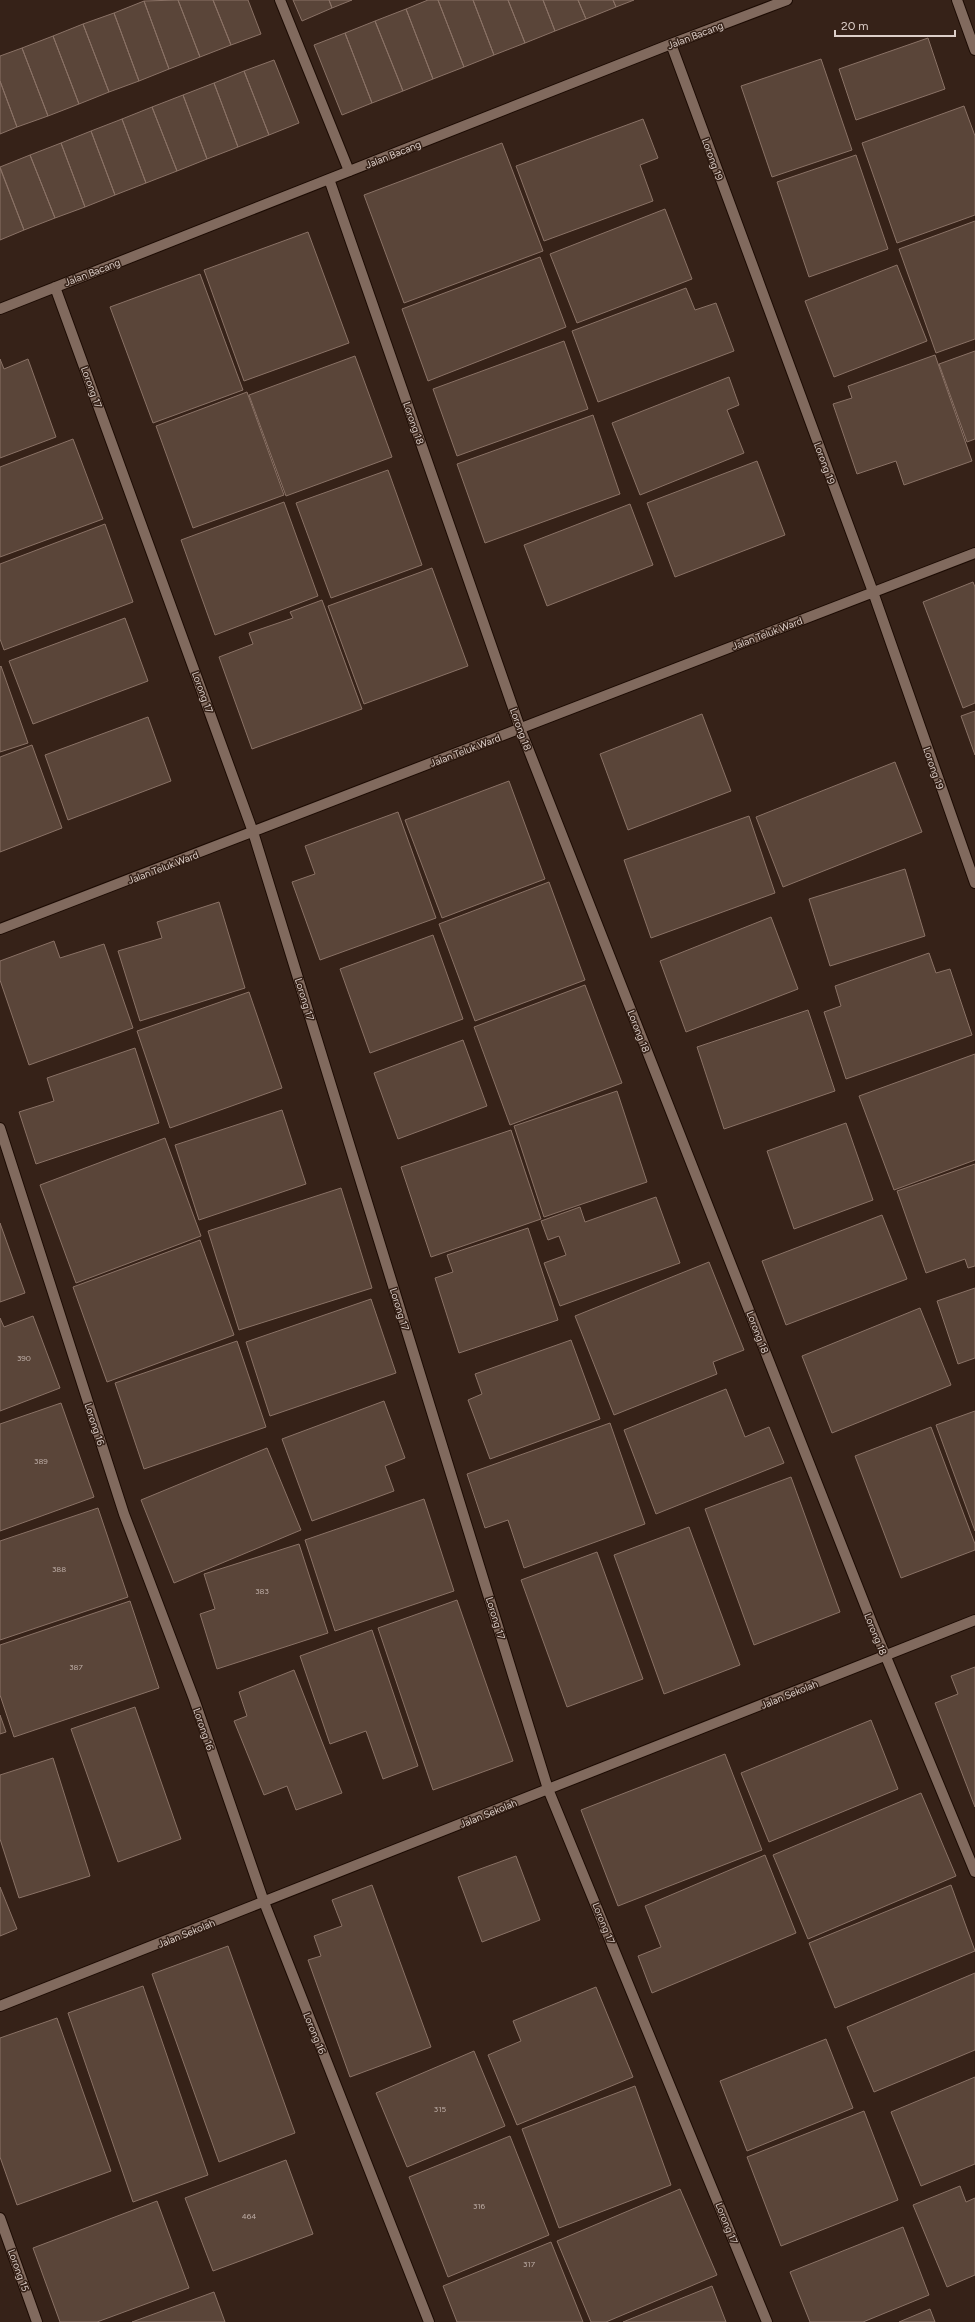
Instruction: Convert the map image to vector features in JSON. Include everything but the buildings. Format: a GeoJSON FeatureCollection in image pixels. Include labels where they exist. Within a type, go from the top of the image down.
{"type":"FeatureCollection","features":[{"type":"Feature","properties":{"kind":"street"},"geometry":{"type":"LineString","coordinates":[[280,0],[349,171]]}},
{"type":"Feature","properties":{"kind":"street","name":"Jalan Bacang"},"geometry":{"type":"LineString","coordinates":[[0,309],[671,44],[787,0]]}},
{"type":"Feature","properties":{"kind":"street"},"geometry":{"type":"LineString","coordinates":[[956,0],[975,50]]}},
{"type":"Feature","properties":{"kind":"street","name":"Lorong 19"},"geometry":{"type":"LineString","coordinates":[[671,44],[873,592],[975,884]]}},
{"type":"Feature","properties":{"kind":"street","name":"Lorong 18"},"geometry":{"type":"LineString","coordinates":[[329,179],[520,728],[885,1656],[975,1872]]}},
{"type":"Feature","properties":{"kind":"street","name":"Lorong 17"},"geometry":{"type":"LineString","coordinates":[[55,287],[254,832],[548,1789],[767,2322]]}},
{"type":"Feature","properties":{"kind":"street","name":"Jalan Teluk Ward"},"geometry":{"type":"LineString","coordinates":[[0,929],[975,553]]}},
{"type":"Feature","properties":{"kind":"street","name":"Lorong 16"},"geometry":{"type":"LineString","coordinates":[[0,1128],[124,1514],[194,1699],[264,1902],[429,2322]]}},
{"type":"Feature","properties":{"kind":"street","name":"Jalan Sekolah"},"geometry":{"type":"LineString","coordinates":[[0,2006],[975,1620]]}},
{"type":"Feature","properties":{"kind":"street","name":"Lorong 15"},"geometry":{"type":"LineString","coordinates":[[0,2218],[37,2322]]}}]}
